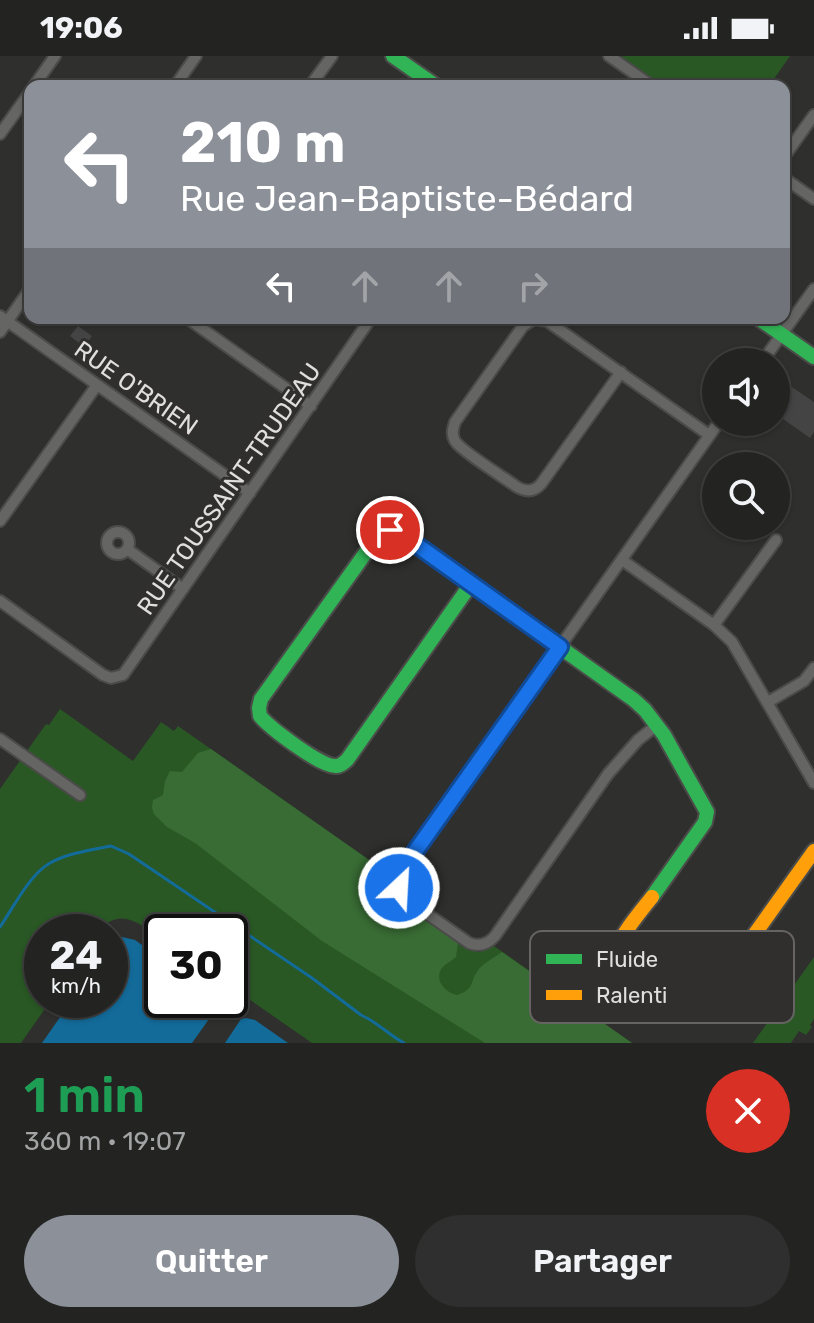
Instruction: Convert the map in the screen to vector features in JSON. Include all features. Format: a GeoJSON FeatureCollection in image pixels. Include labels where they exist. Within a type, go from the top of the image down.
{"type":"FeatureCollection","features":[{"type":"Feature","properties":{"kind":"street"},"geometry":{"type":"LineString","coordinates":[[38,80],[55,56]]}},
{"type":"Feature","properties":{"kind":"street"},"geometry":{"type":"LineString","coordinates":[[314,80],[332,56]]}},
{"type":"Feature","properties":{"kind":"street"},"geometry":{"type":"LineString","coordinates":[[380,56],[415,80]]}},
{"type":"Feature","properties":{"kind":"street"},"geometry":{"type":"LineString","coordinates":[[393,56],[427,80]]}},
{"type":"Feature","properties":{"kind":"street"},"geometry":{"type":"LineString","coordinates":[[609,56],[643,80]]}},
{"type":"Feature","properties":{"kind":"street"},"geometry":{"type":"LineString","coordinates":[[178,80],[190,58]]}},
{"type":"Feature","properties":{"kind":"street"},"geometry":{"type":"LineString","coordinates":[[0,134],[24,100]]}},
{"type":"Feature","properties":{"kind":"street"},"geometry":{"type":"LineString","coordinates":[[790,149],[814,115]]}},
{"type":"Feature","properties":{"kind":"street"},"geometry":{"type":"LineString","coordinates":[[790,182],[814,199]]}},
{"type":"Feature","properties":{"kind":"street"},"geometry":{"type":"LineString","coordinates":[[790,323],[814,289]]}},
{"type":"Feature","properties":{"kind":"street"},"geometry":{"type":"LineString","coordinates":[[0,332],[4,318],[24,296]]}},
{"type":"Feature","properties":{"kind":"street","name":"RUE O'BRIEN"},"geometry":{"type":"LineString","coordinates":[[4,318],[250,493]]}},
{"type":"Feature","properties":{"kind":"street"},"geometry":{"type":"LineString","coordinates":[[195,324],[311,406]]}},
{"type":"Feature","properties":{"kind":"street","name":"RUE TOUSSAINT-TRUDEAU"},"geometry":{"type":"LineString","coordinates":[[0,601],[103,675],[115,678],[123,675],[367,324]]}},
{"type":"Feature","properties":{"kind":"street"},"geometry":{"type":"LineString","coordinates":[[525,324],[455,422],[453,432],[454,439],[462,447],[517,487],[534,490],[541,484],[621,372]]}},
{"type":"Feature","properties":{"kind":"street"},"geometry":{"type":"LineString","coordinates":[[551,324],[702,430]]}},
{"type":"Feature","properties":{"kind":"street"},"geometry":{"type":"LineString","coordinates":[[770,324],[814,348]]}},
{"type":"Feature","properties":{"kind":"street"},"geometry":{"type":"LineString","coordinates":[[777,324],[814,357]]}},
{"type":"Feature","properties":{"kind":"street"},"geometry":{"type":"LineString","coordinates":[[772,348],[789,324]]}},
{"type":"Feature","properties":{"kind":"street"},"geometry":{"type":"LineString","coordinates":[[0,521],[97,385]]}},
{"type":"Feature","properties":{"kind":"street"},"geometry":{"type":"LineString","coordinates":[[657,725],[621,759],[489,942],[473,944],[400,892],[398,877],[402,870],[708,436]]}},
{"type":"Feature","properties":{"kind":"street"},"geometry":{"type":"LineString","coordinates":[[471,584],[341,765],[322,762],[260,716],[261,699],[377,537],[383,531],[400,533],[641,705],[657,725],[704,804],[707,818],[628,931]]}},
{"type":"Feature","properties":{"kind":"street"},"geometry":{"type":"LineString","coordinates":[[714,625],[776,540]]}},
{"type":"Feature","properties":{"kind":"street"},"geometry":{"type":"LineString","coordinates":[[127,549],[183,589]]}},
{"type":"Feature","properties":{"kind":"street"},"geometry":{"type":"LineString","coordinates":[[622,560],[729,637],[814,783]]}},
{"type":"Feature","properties":{"kind":"street"},"geometry":{"type":"LineString","coordinates":[[768,702],[804,681],[814,668]]}},
{"type":"Feature","properties":{"kind":"street"},"geometry":{"type":"LineString","coordinates":[[0,739],[80,795]]}},
{"type":"Feature","properties":{"kind":"street"},"geometry":{"type":"LineString","coordinates":[[757,931],[814,851]]}},
{"type":"Feature","properties":{"kind":"green space"},"geometry":{"type":"Polygon","coordinates":[[[790,56],[773,80],[655,80],[622,57],[790,56]]]}},
{"type":"Feature","properties":{"kind":"green space"},"geometry":{"type":"Polygon","coordinates":[[[60,709],[133,761],[161,722],[174,731],[178,726],[392,876],[392,889],[401,902],[465,948],[479,952],[494,946],[530,971],[530,1023],[604,1023],[632,1043],[312,1043],[248,999],[248,914],[144,914],[144,927],[128,920],[128,914],[24,914],[24,1018],[38,1018],[21,1043],[0,1043],[0,789],[46,724],[49,725],[60,709]]]}},
{"type":"Feature","properties":{"kind":"green space"},"geometry":{"type":"Polygon","coordinates":[[[211,749],[392,876],[392,889],[401,902],[458,943],[456,957],[439,973],[447,991],[457,995],[467,990],[479,969],[502,952],[530,972],[530,1023],[603,1023],[632,1043],[485,1043],[322,941],[195,843],[167,827],[154,814],[153,800],[163,795],[170,771],[182,772],[198,753],[211,749]]]}},
{"type":"Feature","properties":{"kind":"green space"},"geometry":{"type":"Polygon","coordinates":[[[814,957],[812,1027],[806,1035],[799,1031],[791,1043],[753,1043],[767,1023],[794,1023],[794,985],[814,957]]]}},
{"type":"Feature","properties":{"kind":"water"},"geometry":{"type":"Polygon","coordinates":[[[128,938],[144,946],[144,1018],[209,1018],[192,1043],[42,1043],[59,1018],[128,1018],[128,938]]]}},
{"type":"Feature","properties":{"kind":"water"},"geometry":{"type":"Polygon","coordinates":[[[241,1019],[255,1020],[288,1043],[225,1043],[241,1019]]]}},
{"type":"Feature","properties":{"kind":"building"},"geometry":{"type":"Polygon","coordinates":[[[78,326],[92,336],[84,347],[70,336],[78,326]]]}},
{"type":"Feature","properties":{"kind":"building"},"geometry":{"type":"Polygon","coordinates":[[[790,386],[814,402],[814,432],[810,438],[790,424],[790,386]]]}},
{"type":"Feature","properties":{"kind":"waterway"},"geometry":{"type":"LineString","coordinates":[[0,927],[29,883],[43,868],[64,857],[111,846],[129,854],[404,1043]]}},
{"type":"Feature","properties":{"kind":"traffic: fast"},"geometry":{"type":"LineString","coordinates":[[393,56],[427,80]]}},
{"type":"Feature","properties":{"kind":"traffic: fast"},"geometry":{"type":"LineString","coordinates":[[767,324],[814,357]]}},
{"type":"Feature","properties":{"kind":"traffic: fast"},"geometry":{"type":"LineString","coordinates":[[471,584],[342,764],[329,765],[308,754],[260,716],[261,699],[377,537],[387,530],[400,533],[634,700],[664,735],[707,812],[705,822],[652,897]]}},
{"type":"Feature","properties":{"kind":"traffic: slow"},"geometry":{"type":"LineString","coordinates":[[757,931],[814,851]]}},
{"type":"Feature","properties":{"kind":"traffic: slow"},"geometry":{"type":"LineString","coordinates":[[626,931],[652,897]]}},
{"type":"Feature","properties":{"kind":"route"},"geometry":{"type":"LineString","coordinates":[[390,530],[400,533],[560,647],[402,870],[398,877],[399,888]]}}]}
